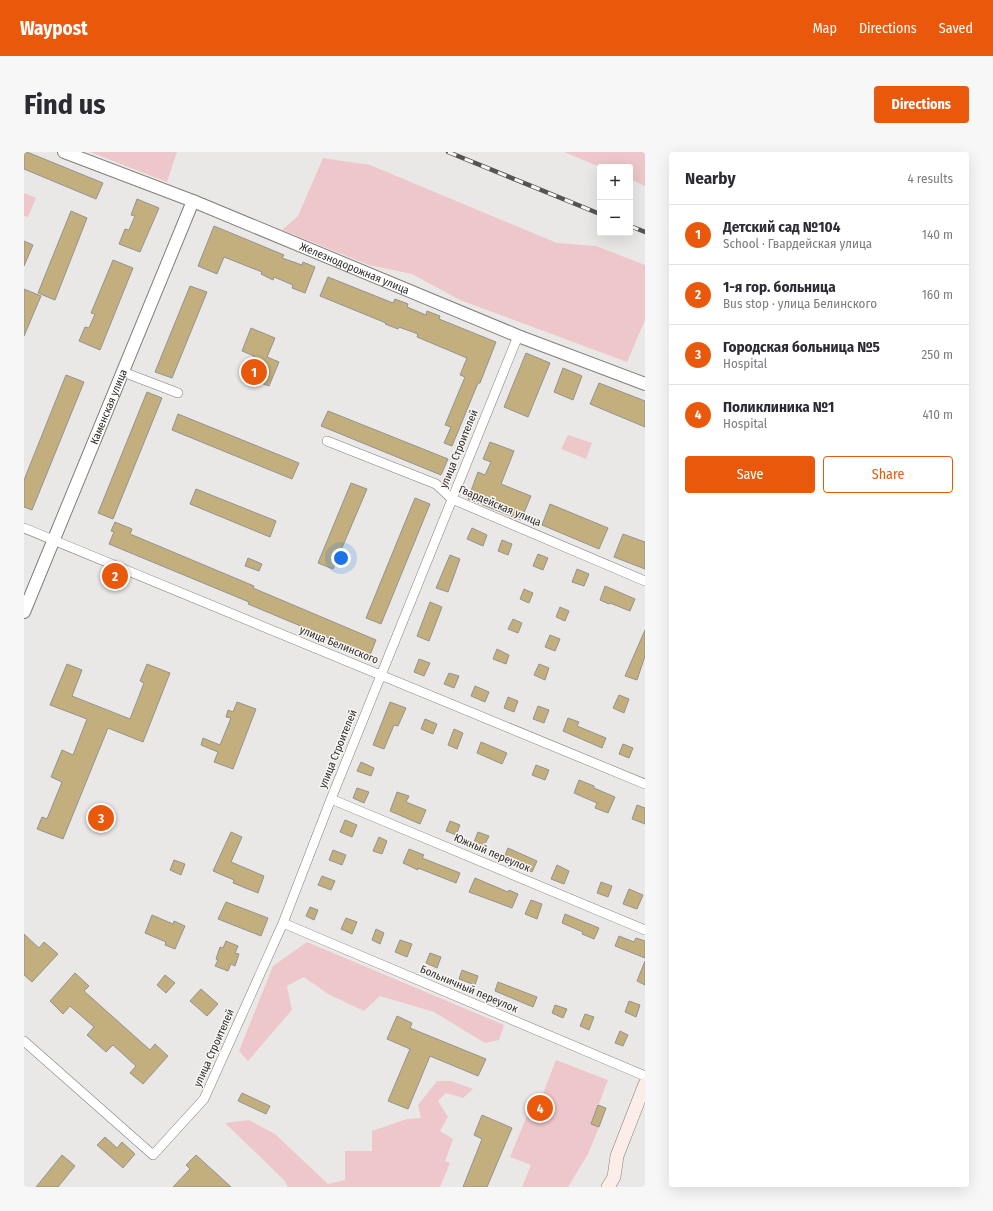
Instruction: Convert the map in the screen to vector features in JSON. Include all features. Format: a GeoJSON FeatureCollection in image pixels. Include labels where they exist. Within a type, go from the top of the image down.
{"type":"FeatureCollection","features":[{"type":"Feature","properties":{"kind":"main road"},"geometry":{"type":"LineString","coordinates":[[608,1187],[614,1177],[617,1156],[645,1084]]}},
{"type":"Feature","properties":{"kind":"street","name":"Железнодорожная улица"},"geometry":{"type":"LineString","coordinates":[[64,152],[193,201],[518,336],[645,384]]}},
{"type":"Feature","properties":{"kind":"street","name":"Каменская улица"},"geometry":{"type":"LineString","coordinates":[[24,612],[193,201]]}},
{"type":"Feature","properties":{"kind":"street","name":"улица Строителей"},"geometry":{"type":"LineString","coordinates":[[24,1041],[153,1155],[204,1099],[283,924],[330,799],[518,336]]}},
{"type":"Feature","properties":{"kind":"street"},"geometry":{"type":"LineString","coordinates":[[123,372],[178,393]]}},
{"type":"Feature","properties":{"kind":"street","name":"Гвардейская улица"},"geometry":{"type":"LineString","coordinates":[[327,441],[436,484],[452,499],[645,581]]}},
{"type":"Feature","properties":{"kind":"street","name":"улица Белинского"},"geometry":{"type":"LineString","coordinates":[[24,528],[645,784]]}},
{"type":"Feature","properties":{"kind":"street","name":"Южный переулок"},"geometry":{"type":"LineString","coordinates":[[330,799],[645,930]]}},
{"type":"Feature","properties":{"kind":"street","name":"Больничный переулок"},"geometry":{"type":"LineString","coordinates":[[283,924],[645,1076]]}},
{"type":"Feature","properties":{"kind":"shaded area"},"geometry":{"type":"Polygon","coordinates":[[[90,152],[177,152],[167,182],[90,152]]]}},
{"type":"Feature","properties":{"kind":"shaded area"},"geometry":{"type":"Polygon","coordinates":[[[564,152],[645,152],[645,186],[633,180],[633,164],[597,164],[597,166],[564,152]]]}},
{"type":"Feature","properties":{"kind":"shaded area"},"geometry":{"type":"Polygon","coordinates":[[[323,158],[370,165],[557,243],[596,246],[645,265],[645,320],[627,362],[460,300],[412,274],[369,265],[282,230],[298,216],[323,158]]]}},
{"type":"Feature","properties":{"kind":"shaded area"},"geometry":{"type":"Polygon","coordinates":[[[24,193],[36,198],[28,217],[24,216],[24,193]]]}},
{"type":"Feature","properties":{"kind":"shaded area"},"geometry":{"type":"Polygon","coordinates":[[[568,435],[592,443],[586,459],[561,449],[568,435]]]}},
{"type":"Feature","properties":{"kind":"shaded area"},"geometry":{"type":"Polygon","coordinates":[[[307,942],[504,1025],[499,1040],[485,1043],[434,1012],[380,996],[364,1011],[328,994],[304,977],[287,986],[292,1010],[248,1061],[239,1051],[273,966],[307,942]]]}},
{"type":"Feature","properties":{"kind":"shaded area"},"geometry":{"type":"Polygon","coordinates":[[[556,1060],[608,1080],[591,1124],[599,1127],[588,1154],[568,1187],[522,1187],[531,1165],[510,1157],[529,1111],[535,1114],[556,1060]]]}},
{"type":"Feature","properties":{"kind":"shaded area"},"geometry":{"type":"Polygon","coordinates":[[[437,1081],[451,1081],[473,1089],[463,1098],[446,1093],[438,1101],[448,1117],[440,1131],[453,1139],[445,1161],[450,1163],[440,1187],[288,1187],[284,1180],[225,1123],[249,1120],[275,1134],[328,1184],[345,1180],[345,1151],[372,1151],[372,1131],[407,1119],[421,1118],[418,1105],[437,1081]]]}},
{"type":"Feature","properties":{"kind":"building"},"geometry":{"type":"Polygon","coordinates":[[[24,152],[103,183],[96,199],[24,169],[24,152]]]}},
{"type":"Feature","properties":{"kind":"building"},"geometry":{"type":"Polygon","coordinates":[[[137,199],[159,208],[140,252],[119,244],[125,229],[129,230],[135,216],[131,215],[137,199]]]}},
{"type":"Feature","properties":{"kind":"building"},"geometry":{"type":"Polygon","coordinates":[[[71,211],[87,218],[55,300],[38,293],[71,211]]]}},
{"type":"Feature","properties":{"kind":"building"},"geometry":{"type":"Polygon","coordinates":[[[214,226],[284,255],[282,258],[302,265],[303,262],[315,267],[305,293],[292,288],[293,285],[274,277],[273,280],[261,274],[262,272],[224,257],[217,274],[198,266],[214,226]]]}},
{"type":"Feature","properties":{"kind":"building"},"geometry":{"type":"Polygon","coordinates":[[[24,241],[33,245],[24,266],[24,241]]]}},
{"type":"Feature","properties":{"kind":"building"},"geometry":{"type":"Polygon","coordinates":[[[113,260],[133,268],[100,350],[79,341],[85,327],[89,328],[95,314],[91,313],[113,260]]]}},
{"type":"Feature","properties":{"kind":"building"},"geometry":{"type":"Polygon","coordinates":[[[328,277],[393,303],[395,299],[408,304],[407,307],[426,315],[427,311],[440,316],[439,319],[496,342],[480,383],[478,383],[452,446],[444,443],[451,427],[445,425],[465,377],[460,375],[467,358],[417,337],[418,334],[385,324],[386,323],[320,296],[328,277]]]}},
{"type":"Feature","properties":{"kind":"building"},"geometry":{"type":"Polygon","coordinates":[[[190,286],[207,292],[172,378],[155,372],[190,286]]]}},
{"type":"Feature","properties":{"kind":"building"},"geometry":{"type":"Polygon","coordinates":[[[24,289],[41,296],[24,336],[24,289]]]}},
{"type":"Feature","properties":{"kind":"building"},"geometry":{"type":"Polygon","coordinates":[[[251,328],[275,338],[267,357],[279,362],[269,386],[245,377],[254,356],[242,351],[251,328]]]}},
{"type":"Feature","properties":{"kind":"building"},"geometry":{"type":"Polygon","coordinates":[[[526,353],[550,363],[528,417],[504,407],[526,353]]]}},
{"type":"Feature","properties":{"kind":"building"},"geometry":{"type":"Polygon","coordinates":[[[563,368],[582,376],[573,400],[554,392],[563,368]]]}},
{"type":"Feature","properties":{"kind":"building"},"geometry":{"type":"Polygon","coordinates":[[[66,375],[84,382],[32,510],[24,507],[24,480],[66,375]]]}},
{"type":"Feature","properties":{"kind":"building"},"geometry":{"type":"Polygon","coordinates":[[[599,383],[645,401],[645,427],[590,404],[599,383]]]}},
{"type":"Feature","properties":{"kind":"building"},"geometry":{"type":"Polygon","coordinates":[[[147,392],[162,398],[113,519],[98,513],[147,392]]]}},
{"type":"Feature","properties":{"kind":"building"},"geometry":{"type":"Polygon","coordinates":[[[328,411],[448,459],[441,475],[321,426],[328,411]]]}},
{"type":"Feature","properties":{"kind":"building"},"geometry":{"type":"Polygon","coordinates":[[[178,414],[299,463],[292,479],[172,430],[178,414]]]}},
{"type":"Feature","properties":{"kind":"building"},"geometry":{"type":"Polygon","coordinates":[[[490,442],[514,451],[501,484],[531,496],[521,520],[468,499],[478,472],[485,475],[491,462],[483,459],[490,442]]]}},
{"type":"Feature","properties":{"kind":"building"},"geometry":{"type":"Polygon","coordinates":[[[351,483],[367,489],[333,569],[318,563],[351,483]]]}},
{"type":"Feature","properties":{"kind":"building"},"geometry":{"type":"Polygon","coordinates":[[[196,489],[276,521],[270,537],[190,504],[196,489]]]}},
{"type":"Feature","properties":{"kind":"building"},"geometry":{"type":"Polygon","coordinates":[[[415,498],[430,504],[381,624],[366,618],[415,498]]]}},
{"type":"Feature","properties":{"kind":"building"},"geometry":{"type":"Polygon","coordinates":[[[550,504],[608,528],[599,549],[542,525],[550,504]]]}},
{"type":"Feature","properties":{"kind":"building"},"geometry":{"type":"Polygon","coordinates":[[[115,522],[132,529],[130,534],[254,586],[253,588],[376,640],[370,655],[248,604],[249,602],[109,544],[114,532],[111,531],[115,522]]]}},
{"type":"Feature","properties":{"kind":"building"},"geometry":{"type":"Polygon","coordinates":[[[472,528],[487,535],[483,546],[467,539],[472,528]]]}},
{"type":"Feature","properties":{"kind":"building"},"geometry":{"type":"Polygon","coordinates":[[[623,534],[645,542],[645,569],[614,557],[623,534]]]}},
{"type":"Feature","properties":{"kind":"building"},"geometry":{"type":"Polygon","coordinates":[[[502,540],[512,544],[508,555],[498,551],[502,540]]]}},
{"type":"Feature","properties":{"kind":"building"},"geometry":{"type":"Polygon","coordinates":[[[538,554],[548,558],[543,570],[533,566],[538,554]]]}},
{"type":"Feature","properties":{"kind":"building"},"geometry":{"type":"Polygon","coordinates":[[[450,555],[460,559],[448,592],[436,588],[450,555]]]}},
{"type":"Feature","properties":{"kind":"building"},"geometry":{"type":"Polygon","coordinates":[[[248,558],[262,564],[259,571],[245,566],[248,558]]]}},
{"type":"Feature","properties":{"kind":"building"},"geometry":{"type":"Polygon","coordinates":[[[577,569],[589,574],[584,586],[572,582],[577,569]]]}},
{"type":"Feature","properties":{"kind":"building"},"geometry":{"type":"Polygon","coordinates":[[[605,586],[635,599],[630,611],[600,600],[605,586]]]}},
{"type":"Feature","properties":{"kind":"building"},"geometry":{"type":"Polygon","coordinates":[[[524,589],[533,593],[529,603],[520,599],[524,589]]]}},
{"type":"Feature","properties":{"kind":"building"},"geometry":{"type":"Polygon","coordinates":[[[430,602],[442,607],[429,641],[417,636],[430,602]]]}},
{"type":"Feature","properties":{"kind":"building"},"geometry":{"type":"Polygon","coordinates":[[[560,607],[569,611],[565,621],[556,617],[560,607]]]}},
{"type":"Feature","properties":{"kind":"building"},"geometry":{"type":"Polygon","coordinates":[[[513,619],[522,623],[518,633],[508,629],[513,619]]]}},
{"type":"Feature","properties":{"kind":"building"},"geometry":{"type":"Polygon","coordinates":[[[645,630],[645,656],[637,680],[625,676],[645,630]]]}},
{"type":"Feature","properties":{"kind":"building"},"geometry":{"type":"Polygon","coordinates":[[[550,635],[560,639],[555,651],[545,647],[550,635]]]}},
{"type":"Feature","properties":{"kind":"building"},"geometry":{"type":"Polygon","coordinates":[[[497,649],[509,655],[506,664],[493,659],[497,649]]]}},
{"type":"Feature","properties":{"kind":"building"},"geometry":{"type":"Polygon","coordinates":[[[419,659],[430,663],[424,676],[414,672],[419,659]]]}},
{"type":"Feature","properties":{"kind":"building"},"geometry":{"type":"Polygon","coordinates":[[[67,664],[82,670],[72,696],[130,719],[144,683],[140,681],[147,664],[170,673],[143,742],[108,728],[63,839],[37,829],[42,817],[47,819],[62,782],[51,777],[62,750],[73,755],[87,719],[50,705],[67,664]]]}},
{"type":"Feature","properties":{"kind":"building"},"geometry":{"type":"Polygon","coordinates":[[[539,664],[549,668],[545,680],[534,675],[539,664]]]}},
{"type":"Feature","properties":{"kind":"building"},"geometry":{"type":"Polygon","coordinates":[[[449,673],[459,676],[454,688],[444,684],[449,673]]]}},
{"type":"Feature","properties":{"kind":"building"},"geometry":{"type":"Polygon","coordinates":[[[475,686],[489,692],[485,702],[471,696],[475,686]]]}},
{"type":"Feature","properties":{"kind":"building"},"geometry":{"type":"Polygon","coordinates":[[[619,695],[629,699],[624,713],[613,708],[619,695]]]}},
{"type":"Feature","properties":{"kind":"building"},"geometry":{"type":"Polygon","coordinates":[[[508,697],[518,701],[514,712],[504,708],[508,697]]]}},
{"type":"Feature","properties":{"kind":"building"},"geometry":{"type":"Polygon","coordinates":[[[237,702],[256,709],[233,769],[214,762],[218,752],[201,745],[203,738],[220,745],[231,718],[226,717],[228,710],[233,712],[237,702]]]}},
{"type":"Feature","properties":{"kind":"building"},"geometry":{"type":"Polygon","coordinates":[[[390,702],[406,708],[398,726],[394,725],[384,749],[373,745],[390,702]]]}},
{"type":"Feature","properties":{"kind":"building"},"geometry":{"type":"Polygon","coordinates":[[[538,706],[549,710],[544,723],[533,719],[538,706]]]}},
{"type":"Feature","properties":{"kind":"building"},"geometry":{"type":"Polygon","coordinates":[[[568,718],[579,722],[577,726],[606,738],[602,748],[563,731],[568,718]]]}},
{"type":"Feature","properties":{"kind":"building"},"geometry":{"type":"Polygon","coordinates":[[[425,719],[437,724],[433,734],[421,729],[425,719]]]}},
{"type":"Feature","properties":{"kind":"building"},"geometry":{"type":"Polygon","coordinates":[[[454,729],[463,733],[457,749],[448,745],[454,729]]]}},
{"type":"Feature","properties":{"kind":"building"},"geometry":{"type":"Polygon","coordinates":[[[481,742],[507,753],[502,764],[477,753],[481,742]]]}},
{"type":"Feature","properties":{"kind":"building"},"geometry":{"type":"Polygon","coordinates":[[[623,744],[633,748],[629,758],[619,754],[623,744]]]}},
{"type":"Feature","properties":{"kind":"building"},"geometry":{"type":"Polygon","coordinates":[[[361,762],[374,768],[371,776],[357,771],[361,762]]]}},
{"type":"Feature","properties":{"kind":"building"},"geometry":{"type":"Polygon","coordinates":[[[536,765],[549,770],[545,780],[532,775],[536,765]]]}},
{"type":"Feature","properties":{"kind":"building"},"geometry":{"type":"Polygon","coordinates":[[[579,780],[615,797],[608,813],[595,808],[597,803],[574,793],[579,780]]]}},
{"type":"Feature","properties":{"kind":"building"},"geometry":{"type":"Polygon","coordinates":[[[357,788],[369,792],[364,803],[353,798],[357,788]]]}},
{"type":"Feature","properties":{"kind":"building"},"geometry":{"type":"Polygon","coordinates":[[[397,792],[409,796],[406,802],[426,810],[420,824],[390,811],[397,792]]]}},
{"type":"Feature","properties":{"kind":"building"},"geometry":{"type":"Polygon","coordinates":[[[637,805],[645,808],[645,824],[632,819],[637,805]]]}},
{"type":"Feature","properties":{"kind":"building"},"geometry":{"type":"Polygon","coordinates":[[[345,820],[357,825],[352,837],[340,832],[345,820]]]}},
{"type":"Feature","properties":{"kind":"building"},"geometry":{"type":"Polygon","coordinates":[[[450,821],[460,825],[456,835],[446,831],[450,821]]]}},
{"type":"Feature","properties":{"kind":"building"},"geometry":{"type":"Polygon","coordinates":[[[231,832],[242,837],[231,862],[264,876],[258,893],[233,883],[234,880],[213,871],[231,832]]]}},
{"type":"Feature","properties":{"kind":"building"},"geometry":{"type":"Polygon","coordinates":[[[478,832],[489,836],[484,846],[474,842],[478,832]]]}},
{"type":"Feature","properties":{"kind":"building"},"geometry":{"type":"Polygon","coordinates":[[[379,837],[387,841],[382,854],[373,851],[379,837]]]}},
{"type":"Feature","properties":{"kind":"building"},"geometry":{"type":"Polygon","coordinates":[[[508,848],[537,861],[532,872],[503,860],[508,848]]]}},
{"type":"Feature","properties":{"kind":"building"},"geometry":{"type":"Polygon","coordinates":[[[409,849],[424,855],[422,858],[460,873],[456,883],[418,868],[418,870],[403,863],[409,849]]]}},
{"type":"Feature","properties":{"kind":"building"},"geometry":{"type":"Polygon","coordinates":[[[333,850],[346,855],[342,865],[329,860],[333,850]]]}},
{"type":"Feature","properties":{"kind":"building"},"geometry":{"type":"Polygon","coordinates":[[[174,860],[185,864],[181,875],[170,870],[174,860]]]}},
{"type":"Feature","properties":{"kind":"building"},"geometry":{"type":"Polygon","coordinates":[[[557,865],[569,871],[564,884],[551,879],[557,865]]]}},
{"type":"Feature","properties":{"kind":"building"},"geometry":{"type":"Polygon","coordinates":[[[322,876],[335,881],[331,890],[318,885],[322,876]]]}},
{"type":"Feature","properties":{"kind":"building"},"geometry":{"type":"Polygon","coordinates":[[[475,878],[508,892],[509,890],[518,894],[512,908],[469,892],[475,878]]]}},
{"type":"Feature","properties":{"kind":"building"},"geometry":{"type":"Polygon","coordinates":[[[601,882],[612,886],[608,897],[597,893],[601,882]]]}},
{"type":"Feature","properties":{"kind":"building"},"geometry":{"type":"Polygon","coordinates":[[[629,889],[643,895],[637,909],[623,904],[629,889]]]}},
{"type":"Feature","properties":{"kind":"building"},"geometry":{"type":"Polygon","coordinates":[[[531,900],[542,904],[537,919],[525,914],[531,900]]]}},
{"type":"Feature","properties":{"kind":"building"},"geometry":{"type":"Polygon","coordinates":[[[226,902],[268,918],[261,936],[218,919],[226,902]]]}},
{"type":"Feature","properties":{"kind":"building"},"geometry":{"type":"Polygon","coordinates":[[[310,907],[318,910],[314,920],[306,916],[310,907]]]}},
{"type":"Feature","properties":{"kind":"building"},"geometry":{"type":"Polygon","coordinates":[[[565,914],[599,928],[594,939],[582,934],[583,932],[562,923],[565,914]]]}},
{"type":"Feature","properties":{"kind":"building"},"geometry":{"type":"Polygon","coordinates":[[[152,915],[173,924],[174,921],[185,926],[175,949],[165,945],[166,942],[145,933],[152,915]]]}},
{"type":"Feature","properties":{"kind":"building"},"geometry":{"type":"Polygon","coordinates":[[[346,918],[357,922],[352,934],[341,929],[346,918]]]}},
{"type":"Feature","properties":{"kind":"building"},"geometry":{"type":"Polygon","coordinates":[[[376,929],[384,933],[380,944],[372,940],[376,929]]]}},
{"type":"Feature","properties":{"kind":"building"},"geometry":{"type":"Polygon","coordinates":[[[24,934],[39,948],[44,942],[58,954],[32,982],[24,975],[24,934]]]}},
{"type":"Feature","properties":{"kind":"building"},"geometry":{"type":"Polygon","coordinates":[[[619,936],[634,942],[636,938],[645,941],[645,958],[615,946],[619,936]]]}},
{"type":"Feature","properties":{"kind":"building"},"geometry":{"type":"Polygon","coordinates":[[[400,940],[412,944],[407,957],[395,952],[400,940]]]}},
{"type":"Feature","properties":{"kind":"building"},"geometry":{"type":"Polygon","coordinates":[[[226,941],[238,946],[235,953],[239,954],[235,966],[231,964],[228,971],[215,966],[218,960],[216,959],[220,947],[223,948],[226,941]]]}},
{"type":"Feature","properties":{"kind":"building"},"geometry":{"type":"Polygon","coordinates":[[[430,953],[441,957],[437,968],[426,963],[430,953]]]}},
{"type":"Feature","properties":{"kind":"building"},"geometry":{"type":"Polygon","coordinates":[[[645,961],[645,985],[637,981],[645,961]]]}},
{"type":"Feature","properties":{"kind":"building"},"geometry":{"type":"Polygon","coordinates":[[[462,970],[478,976],[475,985],[459,979],[462,970]]]}},
{"type":"Feature","properties":{"kind":"building"},"geometry":{"type":"Polygon","coordinates":[[[75,973],[89,986],[84,991],[150,1050],[155,1044],[168,1056],[143,1084],[130,1073],[136,1066],[113,1045],[106,1052],[87,1035],[94,1027],[70,1006],[63,1014],[50,1001],[75,973]]]}},
{"type":"Feature","properties":{"kind":"building"},"geometry":{"type":"Polygon","coordinates":[[[165,975],[175,983],[166,993],[157,985],[165,975]]]}},
{"type":"Feature","properties":{"kind":"building"},"geometry":{"type":"Polygon","coordinates":[[[498,982],[537,997],[533,1007],[495,991],[498,982]]]}},
{"type":"Feature","properties":{"kind":"building"},"geometry":{"type":"Polygon","coordinates":[[[201,989],[218,1004],[207,1016],[190,1001],[201,989]]]}},
{"type":"Feature","properties":{"kind":"building"},"geometry":{"type":"Polygon","coordinates":[[[629,1001],[640,1005],[636,1017],[625,1012],[629,1001]]]}},
{"type":"Feature","properties":{"kind":"building"},"geometry":{"type":"Polygon","coordinates":[[[555,1005],[567,1009],[563,1018],[552,1013],[555,1005]]]}},
{"type":"Feature","properties":{"kind":"building"},"geometry":{"type":"Polygon","coordinates":[[[585,1014],[594,1017],[589,1030],[580,1026],[585,1014]]]}},
{"type":"Feature","properties":{"kind":"building"},"geometry":{"type":"Polygon","coordinates":[[[397,1016],[412,1023],[410,1028],[486,1059],[478,1076],[430,1056],[408,1109],[388,1101],[410,1049],[387,1039],[397,1016]]]}},
{"type":"Feature","properties":{"kind":"building"},"geometry":{"type":"Polygon","coordinates":[[[620,1031],[628,1035],[623,1046],[615,1043],[620,1031]]]}},
{"type":"Feature","properties":{"kind":"building"},"geometry":{"type":"Polygon","coordinates":[[[242,1093],[270,1106],[266,1114],[238,1101],[242,1093]]]}},
{"type":"Feature","properties":{"kind":"building"},"geometry":{"type":"Polygon","coordinates":[[[598,1105],[606,1108],[599,1127],[591,1124],[598,1105]]]}},
{"type":"Feature","properties":{"kind":"building"},"geometry":{"type":"Polygon","coordinates":[[[482,1115],[512,1128],[487,1187],[463,1187],[482,1139],[474,1135],[482,1115]]]}},
{"type":"Feature","properties":{"kind":"building"},"geometry":{"type":"Polygon","coordinates":[[[105,1137],[117,1148],[122,1142],[135,1154],[123,1168],[97,1145],[105,1137]]]}},
{"type":"Feature","properties":{"kind":"building"},"geometry":{"type":"Polygon","coordinates":[[[62,1155],[75,1166],[58,1187],[36,1187],[62,1155]]]}},
{"type":"Feature","properties":{"kind":"building"},"geometry":{"type":"Polygon","coordinates":[[[196,1155],[231,1187],[173,1187],[190,1169],[186,1165],[196,1155]]]}},
{"type":"Feature","properties":{"kind":"railway"},"geometry":{"type":"LineString","coordinates":[[448,152],[597,213]]}},
{"type":"Feature","properties":{"kind":"railway"},"geometry":{"type":"LineString","coordinates":[[633,227],[645,232]]}},
{"type":"Feature","properties":{"kind":"place","name":"Детский сад №104"},"geometry":{"type":"Point","coordinates":[254,372]}},
{"type":"Feature","properties":{"kind":"place","name":"1-я гор. больница"},"geometry":{"type":"Point","coordinates":[115,576]}},
{"type":"Feature","properties":{"kind":"place","name":"Городская больница №5"},"geometry":{"type":"Point","coordinates":[101,818]}},
{"type":"Feature","properties":{"kind":"place","name":"Поликлиника №1"},"geometry":{"type":"Point","coordinates":[540,1108]}}]}
